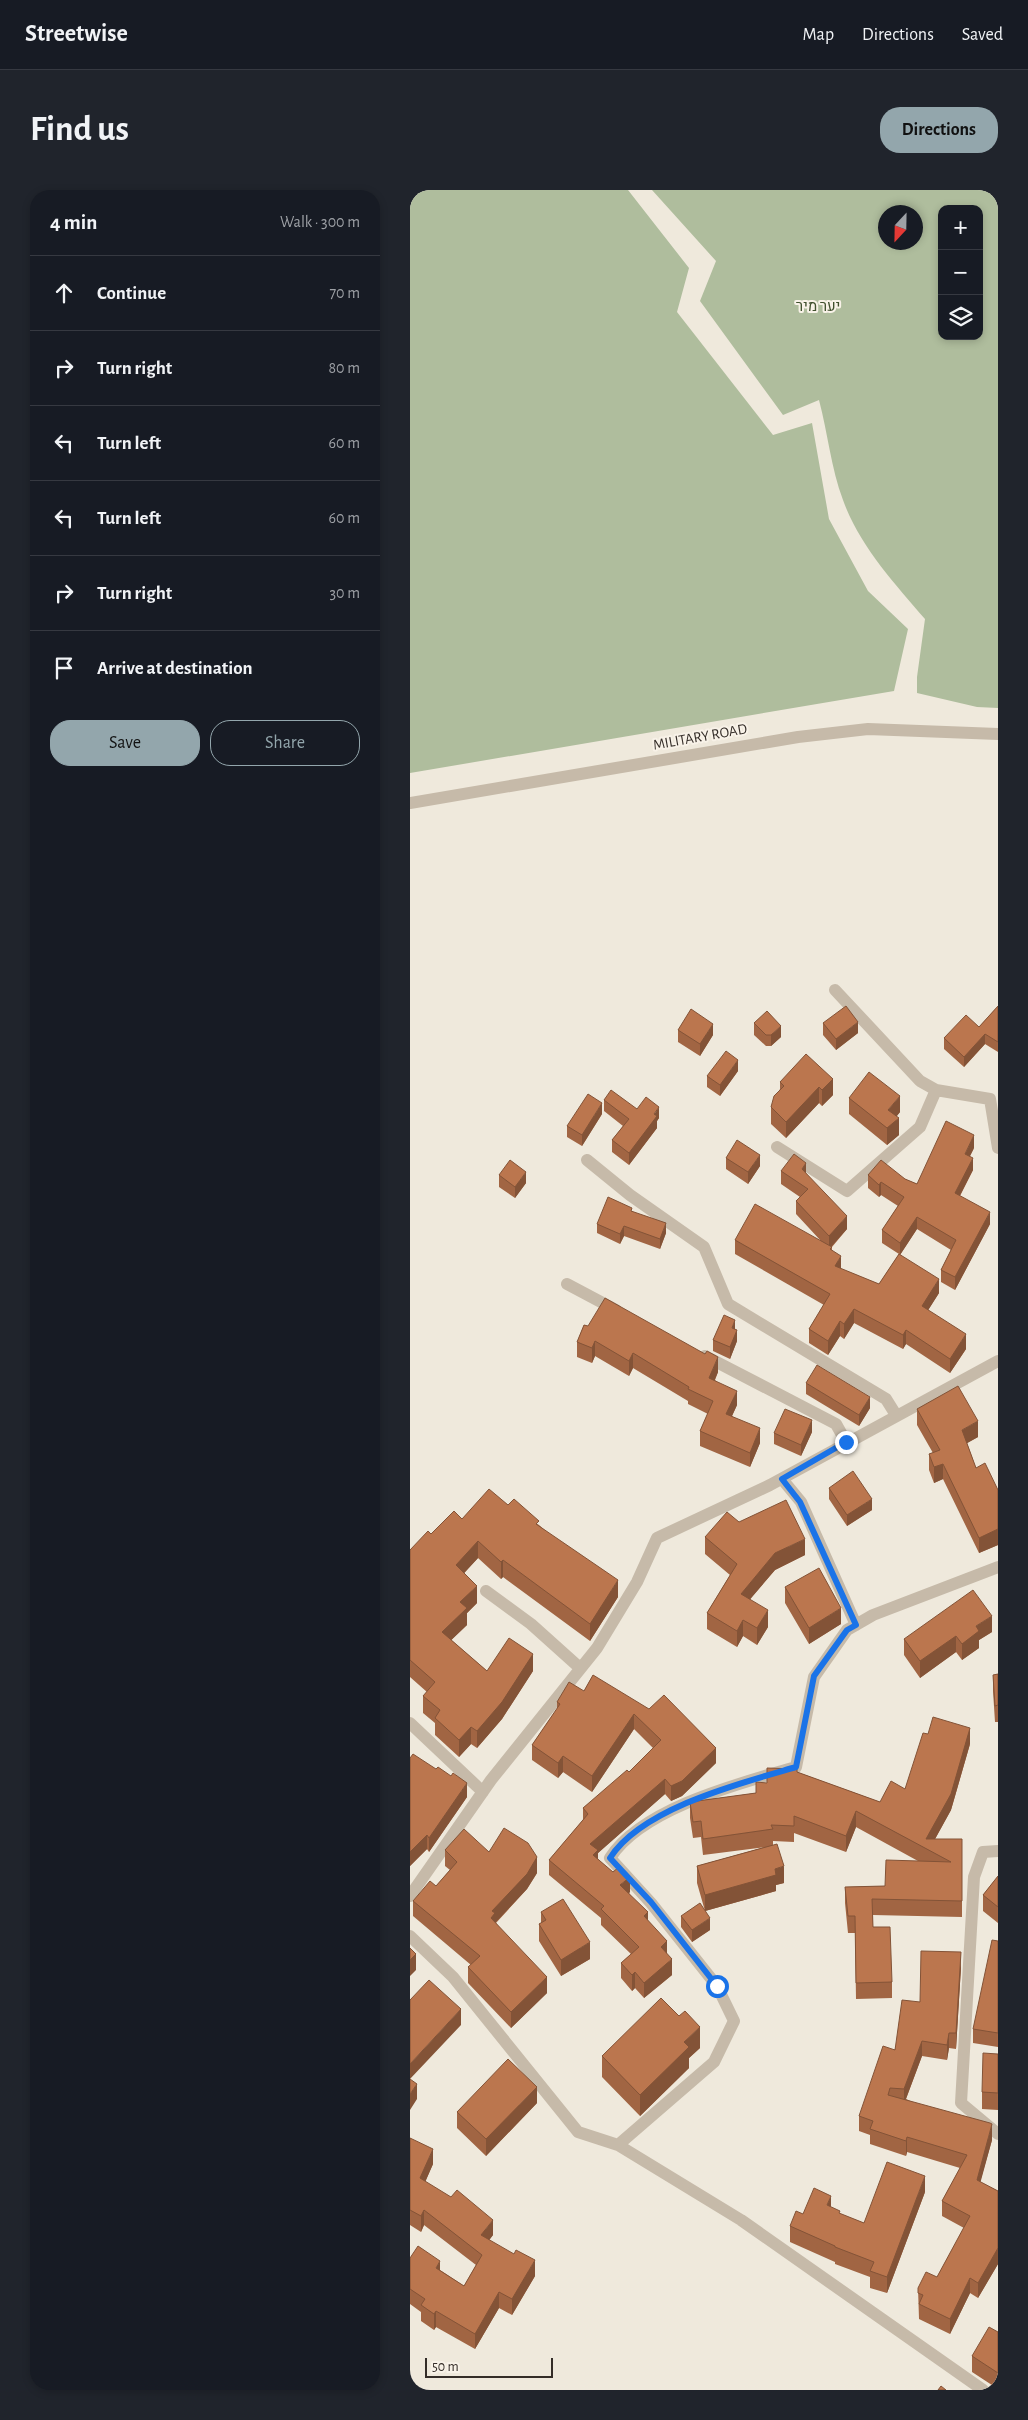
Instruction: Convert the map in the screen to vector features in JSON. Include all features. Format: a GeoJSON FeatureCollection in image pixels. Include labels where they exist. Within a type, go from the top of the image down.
{"type":"FeatureCollection","features":[{"type":"Feature","properties":{"kind":"street","name":"MILITARY ROAD"},"geometry":{"type":"LineString","coordinates":[[410,803],[798,737],[868,729],[998,734]]}},
{"type":"Feature","properties":{"kind":"street"},"geometry":{"type":"LineString","coordinates":[[835,990],[920,1081],[936,1090],[990,1099],[998,1148]]}},
{"type":"Feature","properties":{"kind":"street"},"geometry":{"type":"LineString","coordinates":[[777,1147],[847,1191],[920,1127],[936,1090]]}},
{"type":"Feature","properties":{"kind":"street"},"geometry":{"type":"LineString","coordinates":[[587,1160],[630,1195],[704,1247],[728,1304],[886,1399],[896,1415]]}},
{"type":"Feature","properties":{"kind":"street"},"geometry":{"type":"LineString","coordinates":[[568,1284],[628,1316]]}},
{"type":"Feature","properties":{"kind":"street"},"geometry":{"type":"LineString","coordinates":[[697,1352],[836,1424],[846,1442]]}},
{"type":"Feature","properties":{"kind":"street"},"geometry":{"type":"LineString","coordinates":[[984,1369],[998,1353]]}},
{"type":"Feature","properties":{"kind":"street"},"geometry":{"type":"LineString","coordinates":[[410,1896],[483,1792],[597,1648],[638,1582],[657,1538],[782,1479],[846,1442],[998,1361]]}},
{"type":"Feature","properties":{"kind":"street"},"geometry":{"type":"LineString","coordinates":[[782,1479],[800,1502],[856,1625]]}},
{"type":"Feature","properties":{"kind":"street"},"geometry":{"type":"LineString","coordinates":[[618,2146],[714,2062],[734,2021],[717,1986],[651,1902],[610,1858],[619,1844],[662,1814],[734,1785],[796,1767],[814,1676],[847,1630],[873,1615],[998,1567]]}},
{"type":"Feature","properties":{"kind":"street"},"geometry":{"type":"LineString","coordinates":[[486,1591],[531,1624],[580,1668]]}},
{"type":"Feature","properties":{"kind":"street"},"geometry":{"type":"LineString","coordinates":[[410,1723],[483,1792]]}},
{"type":"Feature","properties":{"kind":"street"},"geometry":{"type":"LineString","coordinates":[[998,1852],[983,1852],[974,1877],[961,2103],[998,2134]]}},
{"type":"Feature","properties":{"kind":"street"},"geometry":{"type":"LineString","coordinates":[[410,1936],[453,1977],[578,2132],[618,2146],[741,2220],[983,2390]]}},
{"type":"Feature","properties":{"kind":"green space"},"geometry":{"type":"Polygon","coordinates":[[[410,190],[628,190],[689,268],[677,312],[773,435],[812,423],[829,519],[868,591],[908,629],[894,691],[410,773],[410,190]]]}},
{"type":"Feature","properties":{"kind":"green space","name":"יער מיר"},"geometry":{"type":"Polygon","coordinates":[[[652,190],[998,190],[998,708],[977,707],[917,693],[917,677],[925,619],[878,563],[850,517],[835,476],[819,400],[783,415],[700,301],[716,261],[652,190]]]}},
{"type":"Feature","properties":{"kind":"building"},"geometry":{"type":"Polygon","coordinates":[[[846,1006],[858,1022],[836,1039],[823,1023],[846,1006]]]}},
{"type":"Feature","properties":{"kind":"building"},"geometry":{"type":"Polygon","coordinates":[[[998,1006],[998,1042],[985,1034],[964,1057],[944,1038],[966,1015],[979,1027],[998,1006]]]}},
{"type":"Feature","properties":{"kind":"building"},"geometry":{"type":"Polygon","coordinates":[[[691,1009],[713,1024],[700,1044],[678,1030],[691,1009]]]}},
{"type":"Feature","properties":{"kind":"building"},"geometry":{"type":"Polygon","coordinates":[[[767,1011],[781,1026],[771,1035],[766,1035],[754,1023],[767,1011]]]}},
{"type":"Feature","properties":{"kind":"building"},"geometry":{"type":"Polygon","coordinates":[[[726,1051],[738,1060],[720,1085],[707,1076],[726,1051]]]}},
{"type":"Feature","properties":{"kind":"building"},"geometry":{"type":"Polygon","coordinates":[[[806,1054],[833,1079],[822,1090],[819,1087],[786,1122],[771,1107],[774,1096],[784,1086],[780,1082],[806,1054]]]}},
{"type":"Feature","properties":{"kind":"building"},"geometry":{"type":"Polygon","coordinates":[[[869,1072],[900,1096],[888,1110],[899,1118],[887,1128],[849,1098],[869,1072]]]}},
{"type":"Feature","properties":{"kind":"building"},"geometry":{"type":"Polygon","coordinates":[[[611,1090],[637,1109],[646,1097],[659,1107],[654,1114],[657,1116],[629,1153],[612,1140],[629,1119],[604,1100],[611,1090]]]}},
{"type":"Feature","properties":{"kind":"building"},"geometry":{"type":"Polygon","coordinates":[[[588,1094],[602,1103],[582,1135],[567,1126],[588,1094]]]}},
{"type":"Feature","properties":{"kind":"building"},"geometry":{"type":"Polygon","coordinates":[[[946,1121],[974,1135],[965,1154],[973,1158],[955,1193],[990,1212],[955,1277],[941,1270],[956,1240],[917,1217],[900,1243],[882,1230],[904,1197],[881,1182],[879,1185],[868,1175],[881,1160],[905,1179],[917,1184],[946,1121]]]}},
{"type":"Feature","properties":{"kind":"building"},"geometry":{"type":"Polygon","coordinates":[[[737,1140],[760,1155],[748,1172],[726,1158],[737,1140]]]}},
{"type":"Feature","properties":{"kind":"building"},"geometry":{"type":"Polygon","coordinates":[[[794,1154],[806,1163],[802,1169],[847,1216],[829,1236],[796,1201],[808,1189],[781,1171],[794,1154]]]}},
{"type":"Feature","properties":{"kind":"building"},"geometry":{"type":"Polygon","coordinates":[[[510,1160],[526,1172],[515,1187],[499,1175],[510,1160]]]}},
{"type":"Feature","properties":{"kind":"building"},"geometry":{"type":"Polygon","coordinates":[[[608,1197],[632,1208],[631,1211],[666,1223],[660,1239],[624,1226],[620,1234],[597,1224],[608,1197]]]}},
{"type":"Feature","properties":{"kind":"building"},"geometry":{"type":"Polygon","coordinates":[[[755,1204],[832,1247],[830,1249],[841,1256],[835,1266],[879,1284],[899,1254],[939,1279],[922,1306],[966,1334],[950,1359],[906,1330],[903,1335],[854,1309],[844,1324],[840,1321],[828,1341],[809,1329],[830,1294],[735,1240],[755,1204]]]}},
{"type":"Feature","properties":{"kind":"building"},"geometry":{"type":"Polygon","coordinates":[[[605,1298],[705,1354],[707,1351],[718,1357],[709,1378],[737,1391],[726,1414],[760,1428],[750,1453],[700,1431],[713,1401],[688,1389],[689,1387],[633,1353],[629,1361],[595,1341],[592,1348],[577,1342],[584,1325],[588,1326],[605,1298]]]}},
{"type":"Feature","properties":{"kind":"building"},"geometry":{"type":"Polygon","coordinates":[[[724,1315],[735,1320],[732,1328],[737,1330],[730,1347],[713,1340],[724,1315]]]}},
{"type":"Feature","properties":{"kind":"building"},"geometry":{"type":"Polygon","coordinates":[[[817,1365],[870,1397],[859,1415],[806,1383],[817,1365]]]}},
{"type":"Feature","properties":{"kind":"building"},"geometry":{"type":"Polygon","coordinates":[[[958,1386],[978,1421],[962,1430],[976,1468],[985,1463],[998,1490],[998,1529],[979,1538],[943,1464],[934,1467],[929,1454],[940,1450],[917,1409],[958,1386]]]}},
{"type":"Feature","properties":{"kind":"building"},"geometry":{"type":"Polygon","coordinates":[[[785,1409],[812,1420],[801,1445],[774,1433],[785,1409]]]}},
{"type":"Feature","properties":{"kind":"building"},"geometry":{"type":"Polygon","coordinates":[[[853,1471],[872,1499],[847,1515],[829,1488],[853,1471]]]}},
{"type":"Feature","properties":{"kind":"building"},"geometry":{"type":"Polygon","coordinates":[[[489,1489],[508,1505],[514,1499],[539,1521],[536,1524],[618,1580],[590,1624],[503,1560],[501,1562],[478,1541],[456,1565],[477,1586],[460,1602],[467,1608],[442,1632],[487,1671],[509,1638],[533,1654],[502,1702],[477,1731],[471,1727],[459,1740],[435,1718],[440,1710],[423,1696],[435,1682],[410,1660],[410,1550],[428,1531],[431,1534],[454,1511],[462,1519],[489,1489]]]}},
{"type":"Feature","properties":{"kind":"building"},"geometry":{"type":"Polygon","coordinates":[[[786,1500],[805,1539],[775,1553],[741,1594],[768,1610],[757,1628],[743,1620],[737,1631],[707,1613],[737,1564],[705,1537],[727,1512],[739,1522],[786,1500]]]}},
{"type":"Feature","properties":{"kind":"building"},"geometry":{"type":"Polygon","coordinates":[[[819,1568],[841,1608],[809,1628],[785,1587],[819,1568]]]}},
{"type":"Feature","properties":{"kind":"building"},"geometry":{"type":"Polygon","coordinates":[[[973,1590],[992,1616],[976,1626],[979,1631],[962,1644],[956,1636],[920,1661],[904,1639],[973,1590]]]}},
{"type":"Feature","properties":{"kind":"building"},"geometry":{"type":"Polygon","coordinates":[[[998,1674],[998,1705],[995,1706],[993,1675],[998,1674]]]}},
{"type":"Feature","properties":{"kind":"building"},"geometry":{"type":"Polygon","coordinates":[[[593,1675],[649,1709],[664,1695],[716,1748],[682,1781],[671,1786],[665,1779],[590,1844],[598,1850],[593,1855],[613,1872],[620,1866],[630,1877],[620,1885],[648,1912],[644,1916],[667,1941],[661,1947],[672,1959],[644,1983],[635,1972],[632,1975],[621,1963],[639,1947],[601,1909],[604,1906],[549,1860],[588,1814],[583,1808],[627,1770],[629,1772],[661,1740],[634,1714],[592,1776],[563,1756],[558,1763],[532,1745],[560,1704],[557,1702],[569,1682],[584,1691],[593,1675]]]}},
{"type":"Feature","properties":{"kind":"building"},"geometry":{"type":"Polygon","coordinates":[[[933,1717],[970,1728],[951,1794],[926,1839],[962,1839],[962,1901],[872,1899],[873,1927],[890,1927],[892,1982],[856,1983],[855,1916],[848,1916],[845,1887],[885,1886],[886,1860],[951,1862],[856,1811],[846,1836],[794,1816],[794,1826],[771,1825],[773,1829],[703,1839],[701,1821],[693,1822],[690,1802],[756,1793],[756,1782],[767,1783],[767,1768],[797,1769],[797,1772],[880,1802],[891,1781],[905,1789],[923,1733],[928,1734],[933,1717]]]}},
{"type":"Feature","properties":{"kind":"building"},"geometry":{"type":"Polygon","coordinates":[[[413,1754],[436,1769],[438,1767],[451,1776],[453,1773],[467,1783],[429,1838],[427,1835],[410,1852],[410,1758],[413,1754]]]}},
{"type":"Feature","properties":{"kind":"building"},"geometry":{"type":"Polygon","coordinates":[[[504,1828],[528,1843],[537,1857],[527,1874],[492,1911],[495,1913],[491,1918],[547,1977],[511,2012],[468,1967],[480,1956],[413,1901],[430,1881],[436,1886],[457,1862],[445,1850],[464,1829],[489,1852],[504,1828]]]}},
{"type":"Feature","properties":{"kind":"building"},"geometry":{"type":"Polygon","coordinates":[[[777,1844],[784,1866],[775,1869],[776,1875],[705,1895],[697,1866],[777,1844]]]}},
{"type":"Feature","properties":{"kind":"building"},"geometry":{"type":"Polygon","coordinates":[[[998,1876],[998,1907],[983,1895],[998,1876]]]}},
{"type":"Feature","properties":{"kind":"building"},"geometry":{"type":"Polygon","coordinates":[[[563,1899],[590,1942],[561,1960],[539,1924],[546,1920],[541,1912],[563,1899]]]}},
{"type":"Feature","properties":{"kind":"building"},"geometry":{"type":"Polygon","coordinates":[[[700,1903],[710,1918],[692,1930],[681,1916],[700,1903]]]}},
{"type":"Feature","properties":{"kind":"building"},"geometry":{"type":"Polygon","coordinates":[[[992,1940],[998,1941],[998,2033],[973,2029],[992,1940]]]}},
{"type":"Feature","properties":{"kind":"building"},"geometry":{"type":"Polygon","coordinates":[[[410,1948],[416,1954],[410,1960],[410,1948]]]}},
{"type":"Feature","properties":{"kind":"building"},"geometry":{"type":"Polygon","coordinates":[[[921,1951],[961,1952],[956,2033],[949,2033],[947,2045],[922,2041],[904,2089],[890,2088],[888,2095],[992,2124],[977,2180],[998,2191],[998,2248],[978,2283],[970,2278],[950,2319],[919,2304],[923,2295],[918,2293],[918,2288],[926,2272],[937,2277],[970,2216],[942,2201],[967,2155],[907,2137],[906,2141],[870,2129],[873,2121],[859,2116],[883,2046],[895,2050],[902,2000],[920,2002],[921,1951]]]}},
{"type":"Feature","properties":{"kind":"building"},"geometry":{"type":"Polygon","coordinates":[[[429,1980],[461,2009],[410,2064],[410,2000],[429,1980]]]}},
{"type":"Feature","properties":{"kind":"building"},"geometry":{"type":"Polygon","coordinates":[[[661,1998],[679,2016],[685,2011],[700,2027],[684,2042],[689,2047],[640,2095],[602,2056],[661,1998]]]}},
{"type":"Feature","properties":{"kind":"building"},"geometry":{"type":"Polygon","coordinates":[[[983,2053],[998,2054],[998,2093],[982,2092],[983,2053]]]}},
{"type":"Feature","properties":{"kind":"building"},"geometry":{"type":"Polygon","coordinates":[[[508,2059],[537,2087],[486,2139],[457,2112],[508,2059]]]}},
{"type":"Feature","properties":{"kind":"building"},"geometry":{"type":"Polygon","coordinates":[[[410,2079],[417,2084],[410,2094],[410,2079]]]}},
{"type":"Feature","properties":{"kind":"building"},"geometry":{"type":"Polygon","coordinates":[[[410,2138],[433,2149],[420,2178],[451,2197],[457,2190],[493,2220],[481,2235],[514,2254],[516,2250],[535,2260],[512,2299],[499,2292],[475,2334],[436,2311],[434,2314],[421,2305],[425,2299],[410,2289],[410,2258],[418,2246],[440,2261],[436,2268],[464,2286],[482,2255],[424,2210],[421,2216],[410,2210],[410,2138]]]}},
{"type":"Feature","properties":{"kind":"building"},"geometry":{"type":"Polygon","coordinates":[[[887,2162],[925,2176],[887,2277],[870,2271],[874,2262],[835,2247],[790,2226],[796,2211],[803,2214],[814,2188],[831,2196],[827,2205],[840,2211],[839,2213],[864,2223],[887,2162]]]}},
{"type":"Feature","properties":{"kind":"building"},"geometry":{"type":"Polygon","coordinates":[[[989,2327],[998,2332],[998,2373],[972,2356],[989,2327]]]}},
{"type":"Feature","properties":{"kind":"building"},"geometry":{"type":"Polygon","coordinates":[[[941,2386],[946,2390],[938,2390],[941,2386]]]}},
{"type":"Feature","properties":{"kind":"route"},"geometry":{"type":"LineString","coordinates":[[717,1986],[651,1902],[610,1858],[619,1844],[662,1814],[734,1785],[796,1767],[814,1676],[847,1630],[856,1625],[800,1502],[782,1479],[846,1442]]}}]}
